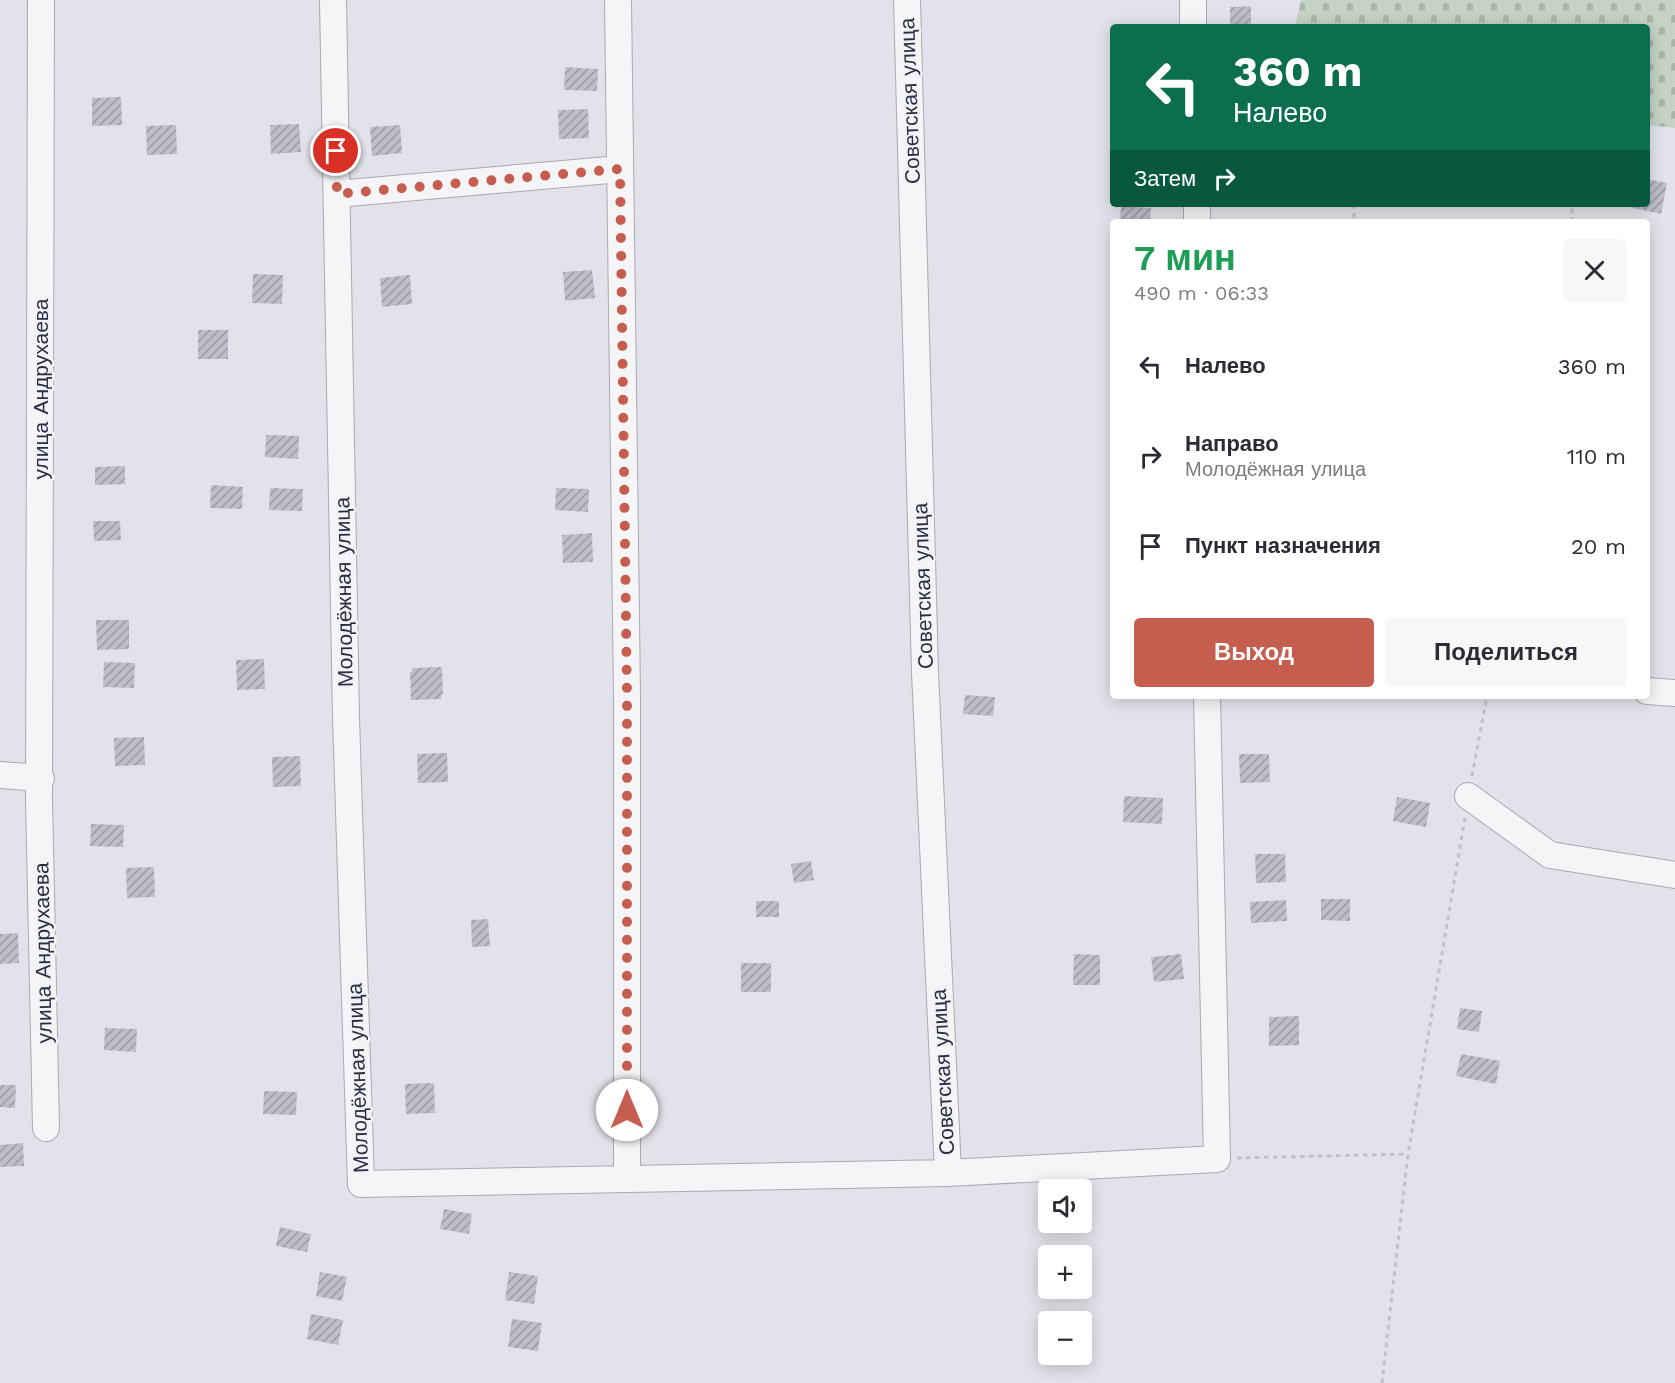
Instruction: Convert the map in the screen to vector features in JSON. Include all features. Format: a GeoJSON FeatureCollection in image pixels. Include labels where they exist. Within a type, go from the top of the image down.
{"type":"FeatureCollection","features":[{"type":"Feature","properties":{"kind":"street","name":"улица Андрухаева"},"geometry":{"type":"LineString","coordinates":[[41,0],[39,799],[46,1128]]}},
{"type":"Feature","properties":{"kind":"street","name":"Молодёжная улица"},"geometry":{"type":"LineString","coordinates":[[333,0],[346,718],[361,1184],[627,1179]]}},
{"type":"Feature","properties":{"kind":"street"},"geometry":{"type":"LineString","coordinates":[[618,0],[627,696],[627,1179],[948,1173],[1217,1159],[1207,699]]}},
{"type":"Feature","properties":{"kind":"street","name":"Советская улица"},"geometry":{"type":"LineString","coordinates":[[907,0],[925,672],[948,1173]]}},
{"type":"Feature","properties":{"kind":"street"},"geometry":{"type":"LineString","coordinates":[[1193,0],[1193,24]]}},
{"type":"Feature","properties":{"kind":"street"},"geometry":{"type":"LineString","coordinates":[[337,194],[620,169]]}},
{"type":"Feature","properties":{"kind":"street"},"geometry":{"type":"LineString","coordinates":[[1650,691],[1675,693]]}},
{"type":"Feature","properties":{"kind":"street"},"geometry":{"type":"LineString","coordinates":[[0,775],[40,778]]}},
{"type":"Feature","properties":{"kind":"street"},"geometry":{"type":"LineString","coordinates":[[1468,796],[1550,855],[1675,875]]}},
{"type":"Feature","properties":{"kind":"path"},"geometry":{"type":"LineString","coordinates":[[1382,1383],[1408,1154],[1486,699]]}},
{"type":"Feature","properties":{"kind":"path"},"geometry":{"type":"LineString","coordinates":[[1217,1159],[1408,1154]]}},
{"type":"Feature","properties":{"kind":"green space"},"geometry":{"type":"Polygon","coordinates":[[[1301,0],[1675,0],[1675,128],[1650,125],[1650,24],[1296,24],[1301,0]]]}},
{"type":"Feature","properties":{"kind":"building"},"geometry":{"type":"Polygon","coordinates":[[[1251,6],[1251,24],[1230,24],[1230,7],[1251,6]]]}},
{"type":"Feature","properties":{"kind":"building"},"geometry":{"type":"Polygon","coordinates":[[[565,67],[598,69],[597,91],[564,90],[565,67]]]}},
{"type":"Feature","properties":{"kind":"building"},"geometry":{"type":"Polygon","coordinates":[[[121,97],[122,125],[92,126],[92,98],[121,97]]]}},
{"type":"Feature","properties":{"kind":"building"},"geometry":{"type":"Polygon","coordinates":[[[588,109],[589,138],[559,139],[558,110],[588,109]]]}},
{"type":"Feature","properties":{"kind":"building"},"geometry":{"type":"Polygon","coordinates":[[[299,124],[301,152],[271,154],[270,125],[299,124]]]}},
{"type":"Feature","properties":{"kind":"building"},"geometry":{"type":"Polygon","coordinates":[[[176,125],[177,154],[147,155],[146,126],[176,125]]]}},
{"type":"Feature","properties":{"kind":"building"},"geometry":{"type":"Polygon","coordinates":[[[400,125],[402,153],[372,156],[370,127],[400,125]]]}},
{"type":"Feature","properties":{"kind":"building"},"geometry":{"type":"Polygon","coordinates":[[[1650,180],[1667,183],[1661,214],[1629,207],[1650,207],[1650,180]]]}},
{"type":"Feature","properties":{"kind":"building"},"geometry":{"type":"Polygon","coordinates":[[[1121,207],[1151,208],[1150,219],[1120,219],[1121,207]]]}},
{"type":"Feature","properties":{"kind":"building"},"geometry":{"type":"Polygon","coordinates":[[[592,270],[595,298],[565,301],[563,272],[592,270]]]}},
{"type":"Feature","properties":{"kind":"building"},"geometry":{"type":"Polygon","coordinates":[[[253,274],[283,275],[282,304],[252,303],[253,274]]]}},
{"type":"Feature","properties":{"kind":"building"},"geometry":{"type":"Polygon","coordinates":[[[410,275],[412,304],[382,307],[380,278],[410,275]]]}},
{"type":"Feature","properties":{"kind":"building"},"geometry":{"type":"Polygon","coordinates":[[[198,330],[228,330],[228,359],[198,359],[198,330]]]}},
{"type":"Feature","properties":{"kind":"building"},"geometry":{"type":"Polygon","coordinates":[[[266,435],[299,436],[298,459],[265,457],[266,435]]]}},
{"type":"Feature","properties":{"kind":"building"},"geometry":{"type":"Polygon","coordinates":[[[125,466],[125,484],[95,485],[95,467],[125,466]]]}},
{"type":"Feature","properties":{"kind":"building"},"geometry":{"type":"Polygon","coordinates":[[[211,485],[243,487],[242,509],[210,508],[211,485]]]}},
{"type":"Feature","properties":{"kind":"building"},"geometry":{"type":"Polygon","coordinates":[[[270,488],[303,489],[302,511],[269,510],[270,488]]]}},
{"type":"Feature","properties":{"kind":"building"},"geometry":{"type":"Polygon","coordinates":[[[556,488],[589,489],[588,512],[555,510],[556,488]]]}},
{"type":"Feature","properties":{"kind":"building"},"geometry":{"type":"Polygon","coordinates":[[[93,521],[120,521],[121,540],[94,541],[93,521]]]}},
{"type":"Feature","properties":{"kind":"building"},"geometry":{"type":"Polygon","coordinates":[[[592,533],[593,562],[563,563],[562,535],[592,533]]]}},
{"type":"Feature","properties":{"kind":"building"},"geometry":{"type":"Polygon","coordinates":[[[96,620],[129,620],[129,649],[97,650],[96,620]]]}},
{"type":"Feature","properties":{"kind":"building"},"geometry":{"type":"Polygon","coordinates":[[[264,659],[265,689],[237,690],[236,660],[264,659]]]}},
{"type":"Feature","properties":{"kind":"building"},"geometry":{"type":"Polygon","coordinates":[[[104,662],[135,663],[134,688],[103,687],[104,662]]]}},
{"type":"Feature","properties":{"kind":"building"},"geometry":{"type":"Polygon","coordinates":[[[442,667],[443,695],[441,699],[411,700],[410,672],[412,668],[442,667]]]}},
{"type":"Feature","properties":{"kind":"building"},"geometry":{"type":"Polygon","coordinates":[[[965,695],[995,697],[993,716],[963,714],[965,695]]]}},
{"type":"Feature","properties":{"kind":"building"},"geometry":{"type":"Polygon","coordinates":[[[144,737],[145,765],[115,766],[114,738],[144,737]]]}},
{"type":"Feature","properties":{"kind":"building"},"geometry":{"type":"Polygon","coordinates":[[[447,753],[448,782],[418,783],[417,754],[447,753]]]}},
{"type":"Feature","properties":{"kind":"building"},"geometry":{"type":"Polygon","coordinates":[[[1239,754],[1269,754],[1270,782],[1240,783],[1239,754]]]}},
{"type":"Feature","properties":{"kind":"building"},"geometry":{"type":"Polygon","coordinates":[[[300,756],[301,786],[273,787],[272,757],[300,756]]]}},
{"type":"Feature","properties":{"kind":"building"},"geometry":{"type":"Polygon","coordinates":[[[1124,796],[1163,798],[1162,824],[1123,822],[1124,796]]]}},
{"type":"Feature","properties":{"kind":"building"},"geometry":{"type":"Polygon","coordinates":[[[1397,797],[1430,803],[1426,827],[1393,821],[1397,797]]]}},
{"type":"Feature","properties":{"kind":"building"},"geometry":{"type":"Polygon","coordinates":[[[91,824],[124,825],[123,847],[90,846],[91,824]]]}},
{"type":"Feature","properties":{"kind":"building"},"geometry":{"type":"Polygon","coordinates":[[[1255,854],[1285,854],[1286,882],[1256,883],[1255,854]]]}},
{"type":"Feature","properties":{"kind":"building"},"geometry":{"type":"Polygon","coordinates":[[[811,861],[814,880],[794,883],[791,864],[811,861]]]}},
{"type":"Feature","properties":{"kind":"building"},"geometry":{"type":"Polygon","coordinates":[[[154,867],[155,897],[127,898],[126,868],[154,867]]]}},
{"type":"Feature","properties":{"kind":"building"},"geometry":{"type":"Polygon","coordinates":[[[1321,899],[1350,899],[1350,921],[1321,920],[1321,899]]]}},
{"type":"Feature","properties":{"kind":"building"},"geometry":{"type":"Polygon","coordinates":[[[1286,900],[1287,921],[1251,923],[1250,902],[1286,900]]]}},
{"type":"Feature","properties":{"kind":"building"},"geometry":{"type":"Polygon","coordinates":[[[756,901],[779,901],[779,917],[756,917],[756,901]]]}},
{"type":"Feature","properties":{"kind":"building"},"geometry":{"type":"Polygon","coordinates":[[[488,919],[490,946],[472,947],[471,920],[488,919]]]}},
{"type":"Feature","properties":{"kind":"building"},"geometry":{"type":"Polygon","coordinates":[[[18,933],[19,963],[0,964],[0,934],[18,933]]]}},
{"type":"Feature","properties":{"kind":"building"},"geometry":{"type":"Polygon","coordinates":[[[1074,954],[1100,955],[1100,985],[1073,985],[1074,954]]]}},
{"type":"Feature","properties":{"kind":"building"},"geometry":{"type":"Polygon","coordinates":[[[1181,954],[1184,979],[1154,982],[1151,957],[1181,954]]]}},
{"type":"Feature","properties":{"kind":"building"},"geometry":{"type":"Polygon","coordinates":[[[741,963],[771,963],[771,992],[741,992],[741,963]]]}},
{"type":"Feature","properties":{"kind":"building"},"geometry":{"type":"Polygon","coordinates":[[[1460,1008],[1482,1011],[1479,1032],[1457,1029],[1460,1008]]]}},
{"type":"Feature","properties":{"kind":"building"},"geometry":{"type":"Polygon","coordinates":[[[1299,1016],[1299,1045],[1269,1046],[1269,1017],[1299,1016]]]}},
{"type":"Feature","properties":{"kind":"building"},"geometry":{"type":"Polygon","coordinates":[[[105,1028],[137,1029],[136,1052],[104,1050],[105,1028]]]}},
{"type":"Feature","properties":{"kind":"building"},"geometry":{"type":"Polygon","coordinates":[[[1461,1054],[1500,1061],[1496,1084],[1456,1076],[1461,1054]]]}},
{"type":"Feature","properties":{"kind":"building"},"geometry":{"type":"Polygon","coordinates":[[[434,1083],[435,1113],[406,1114],[405,1084],[434,1083]]]}},
{"type":"Feature","properties":{"kind":"building"},"geometry":{"type":"Polygon","coordinates":[[[0,1085],[16,1085],[15,1108],[0,1107],[0,1085]]]}},
{"type":"Feature","properties":{"kind":"building"},"geometry":{"type":"Polygon","coordinates":[[[264,1091],[297,1092],[296,1115],[263,1114],[264,1091]]]}},
{"type":"Feature","properties":{"kind":"building"},"geometry":{"type":"Polygon","coordinates":[[[23,1143],[24,1166],[0,1167],[0,1145],[23,1143]]]}},
{"type":"Feature","properties":{"kind":"building"},"geometry":{"type":"Polygon","coordinates":[[[444,1209],[472,1214],[469,1234],[440,1229],[444,1209]]]}},
{"type":"Feature","properties":{"kind":"building"},"geometry":{"type":"Polygon","coordinates":[[[280,1227],[311,1234],[307,1252],[276,1246],[280,1227]]]}},
{"type":"Feature","properties":{"kind":"building"},"geometry":{"type":"Polygon","coordinates":[[[320,1272],[347,1277],[342,1301],[316,1296],[320,1272]]]}},
{"type":"Feature","properties":{"kind":"building"},"geometry":{"type":"Polygon","coordinates":[[[509,1272],[538,1276],[534,1304],[505,1300],[509,1272]]]}},
{"type":"Feature","properties":{"kind":"building"},"geometry":{"type":"Polygon","coordinates":[[[311,1314],[343,1320],[338,1345],[307,1339],[311,1314]]]}},
{"type":"Feature","properties":{"kind":"building"},"geometry":{"type":"Polygon","coordinates":[[[512,1319],[542,1323],[538,1351],[508,1347],[512,1319]]]}},
{"type":"Feature","properties":{"kind":"route"},"geometry":{"type":"LineString","coordinates":[[336,151],[337,194],[620,169],[627,696],[627,1110]]}}]}
